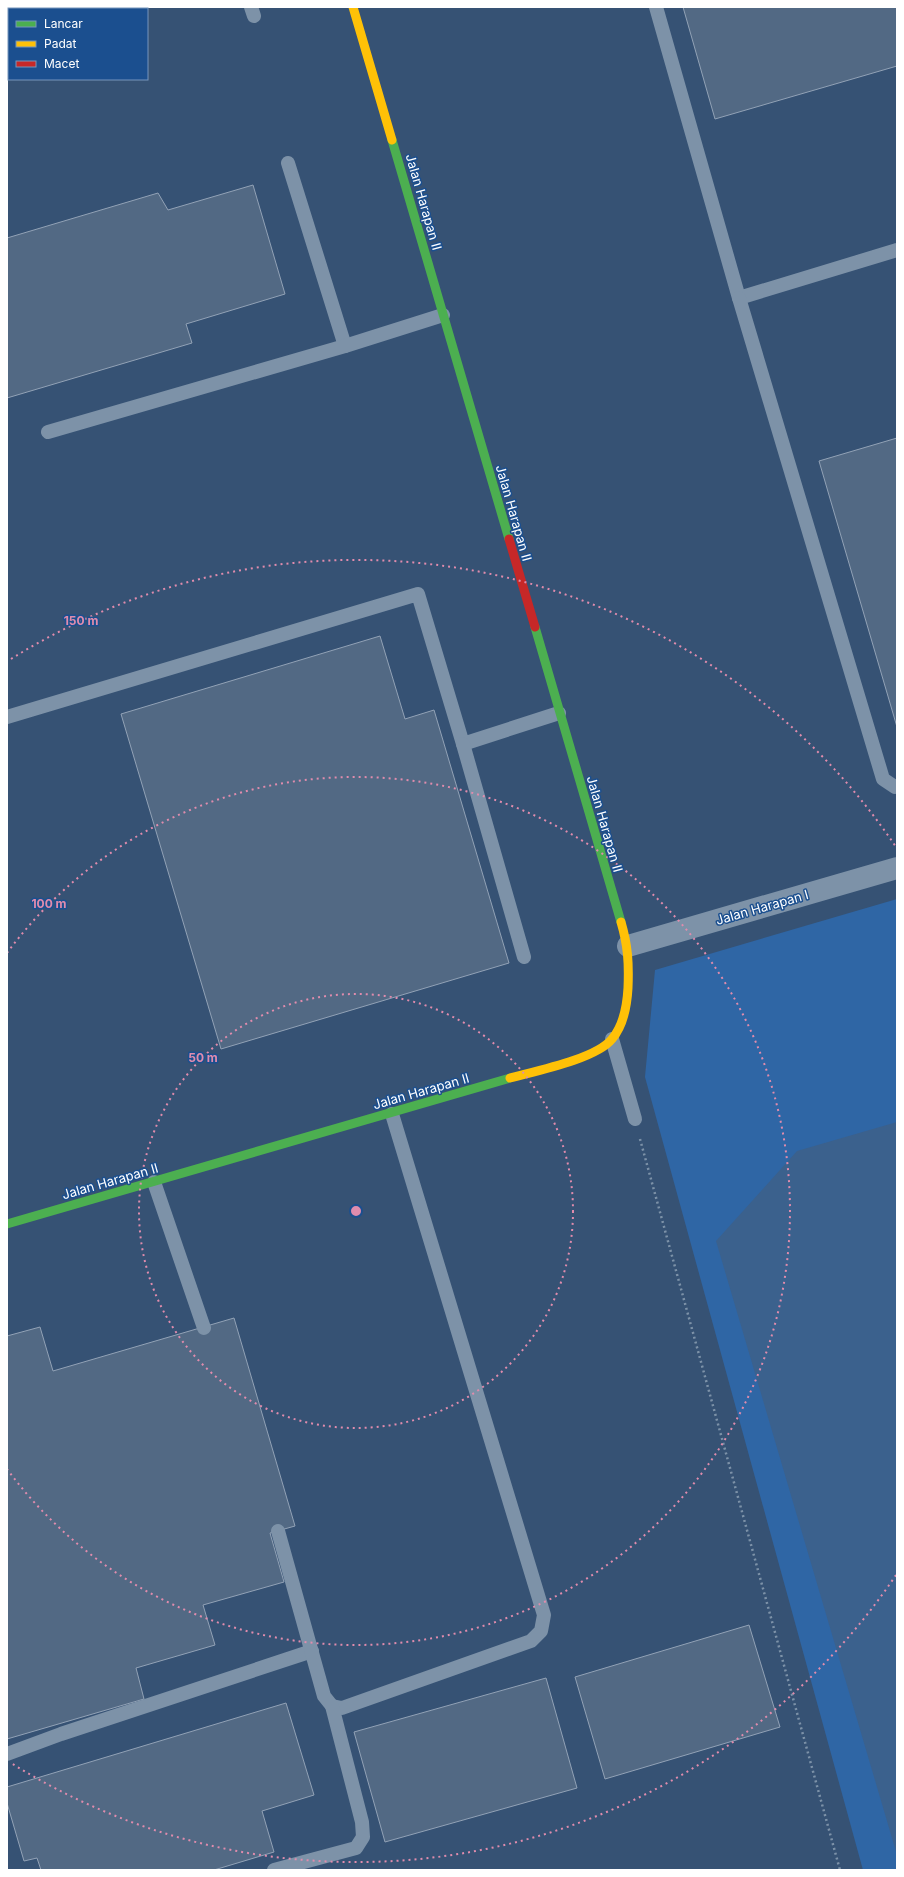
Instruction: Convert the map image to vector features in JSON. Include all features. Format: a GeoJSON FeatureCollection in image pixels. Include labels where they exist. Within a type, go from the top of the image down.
{"type":"FeatureCollection","features":[{"type":"Feature","properties":{"kind":"street","name":"Jalan Harapan II"},"geometry":{"type":"LineString","coordinates":[[7,1224],[583,1058],[599,1050],[612,1039],[619,1029],[628,993],[628,946],[353,7]]}},
{"type":"Feature","properties":{"kind":"street","name":"Jalan Harapan I"},"geometry":{"type":"LineString","coordinates":[[628,946],[897,868]]}},
{"type":"Feature","properties":{"kind":"lane"},"geometry":{"type":"LineString","coordinates":[[656,7],[739,298],[884,779],[895,787],[897,786]]}},
{"type":"Feature","properties":{"kind":"lane"},"geometry":{"type":"LineString","coordinates":[[288,163],[345,346]]}},
{"type":"Feature","properties":{"kind":"lane"},"geometry":{"type":"LineString","coordinates":[[739,298],[897,250]]}},
{"type":"Feature","properties":{"kind":"lane"},"geometry":{"type":"LineString","coordinates":[[48,432],[345,346],[443,314]]}},
{"type":"Feature","properties":{"kind":"lane"},"geometry":{"type":"LineString","coordinates":[[7,717],[418,594],[524,957]]}},
{"type":"Feature","properties":{"kind":"lane"},"geometry":{"type":"LineString","coordinates":[[463,744],[559,713]]}},
{"type":"Feature","properties":{"kind":"lane"},"geometry":{"type":"LineString","coordinates":[[612,1039],[635,1118]]}},
{"type":"Feature","properties":{"kind":"lane"},"geometry":{"type":"LineString","coordinates":[[332,1706],[342,1708],[531,1640],[541,1631],[544,1615],[392,1114]]}},
{"type":"Feature","properties":{"kind":"lane"},"geometry":{"type":"LineString","coordinates":[[154,1182],[204,1328]]}},
{"type":"Feature","properties":{"kind":"lane"},"geometry":{"type":"LineString","coordinates":[[274,1870],[356,1848],[363,1837],[362,1822],[332,1706],[324,1696],[278,1531]]}},
{"type":"Feature","properties":{"kind":"lane"},"geometry":{"type":"LineString","coordinates":[[7,1754],[61,1734],[312,1651]]}},
{"type":"Feature","properties":{"kind":"path"},"geometry":{"type":"LineString","coordinates":[[635,1118],[840,1870]]}},
{"type":"Feature","properties":{"kind":"shaded area"},"geometry":{"type":"Polygon","coordinates":[[[897,899],[897,1870],[863,1870],[645,1077],[655,970],[897,899]]]}},
{"type":"Feature","properties":{"kind":"shaded area"},"geometry":{"type":"Polygon","coordinates":[[[897,1122],[897,1855],[716,1241],[797,1151],[897,1122]]]}},
{"type":"Feature","properties":{"kind":"building"},"geometry":{"type":"Polygon","coordinates":[[[683,7],[897,7],[897,66],[715,119],[683,7]]]}},
{"type":"Feature","properties":{"kind":"building"},"geometry":{"type":"Polygon","coordinates":[[[253,185],[285,294],[186,324],[192,343],[7,398],[7,238],[158,193],[168,210],[253,185]]]}},
{"type":"Feature","properties":{"kind":"building"},"geometry":{"type":"Polygon","coordinates":[[[897,438],[897,727],[819,461],[897,438]]]}},
{"type":"Feature","properties":{"kind":"building"},"geometry":{"type":"Polygon","coordinates":[[[380,636],[405,719],[434,710],[509,963],[221,1049],[121,714],[380,636]]]}},
{"type":"Feature","properties":{"kind":"building"},"geometry":{"type":"Polygon","coordinates":[[[234,1318],[295,1526],[270,1533],[284,1582],[203,1605],[215,1645],[136,1668],[144,1699],[7,1739],[7,1336],[40,1327],[53,1371],[234,1318]]]}},
{"type":"Feature","properties":{"kind":"building"},"geometry":{"type":"Polygon","coordinates":[[[749,1625],[780,1727],[605,1779],[575,1677],[749,1625]]]}},
{"type":"Feature","properties":{"kind":"building"},"geometry":{"type":"Polygon","coordinates":[[[546,1678],[577,1788],[385,1842],[354,1732],[546,1678]]]}},
{"type":"Feature","properties":{"kind":"building"},"geometry":{"type":"Polygon","coordinates":[[[286,1703],[314,1795],[262,1811],[274,1852],[214,1870],[41,1870],[37,1858],[24,1861],[7,1803],[7,1787],[286,1703]]]}},
{"type":"Feature","properties":{"kind":"traffic: fast"},"geometry":{"type":"LineString","coordinates":[[392,140],[509,539]]}},
{"type":"Feature","properties":{"kind":"traffic: fast"},"geometry":{"type":"LineString","coordinates":[[535,627],[621,922]]}},
{"type":"Feature","properties":{"kind":"traffic: fast"},"geometry":{"type":"LineString","coordinates":[[7,1224],[510,1078]]}},
{"type":"Feature","properties":{"kind":"traffic: slow"},"geometry":{"type":"LineString","coordinates":[[353,7],[392,140]]}},
{"type":"Feature","properties":{"kind":"traffic: slow"},"geometry":{"type":"LineString","coordinates":[[510,1078],[549,1068],[593,1053],[604,1046],[616,1034],[624,1015],[628,988],[628,955],[621,922]]}},
{"type":"Feature","properties":{"kind":"traffic: jam"},"geometry":{"type":"LineString","coordinates":[[509,539],[535,627]]}}]}
